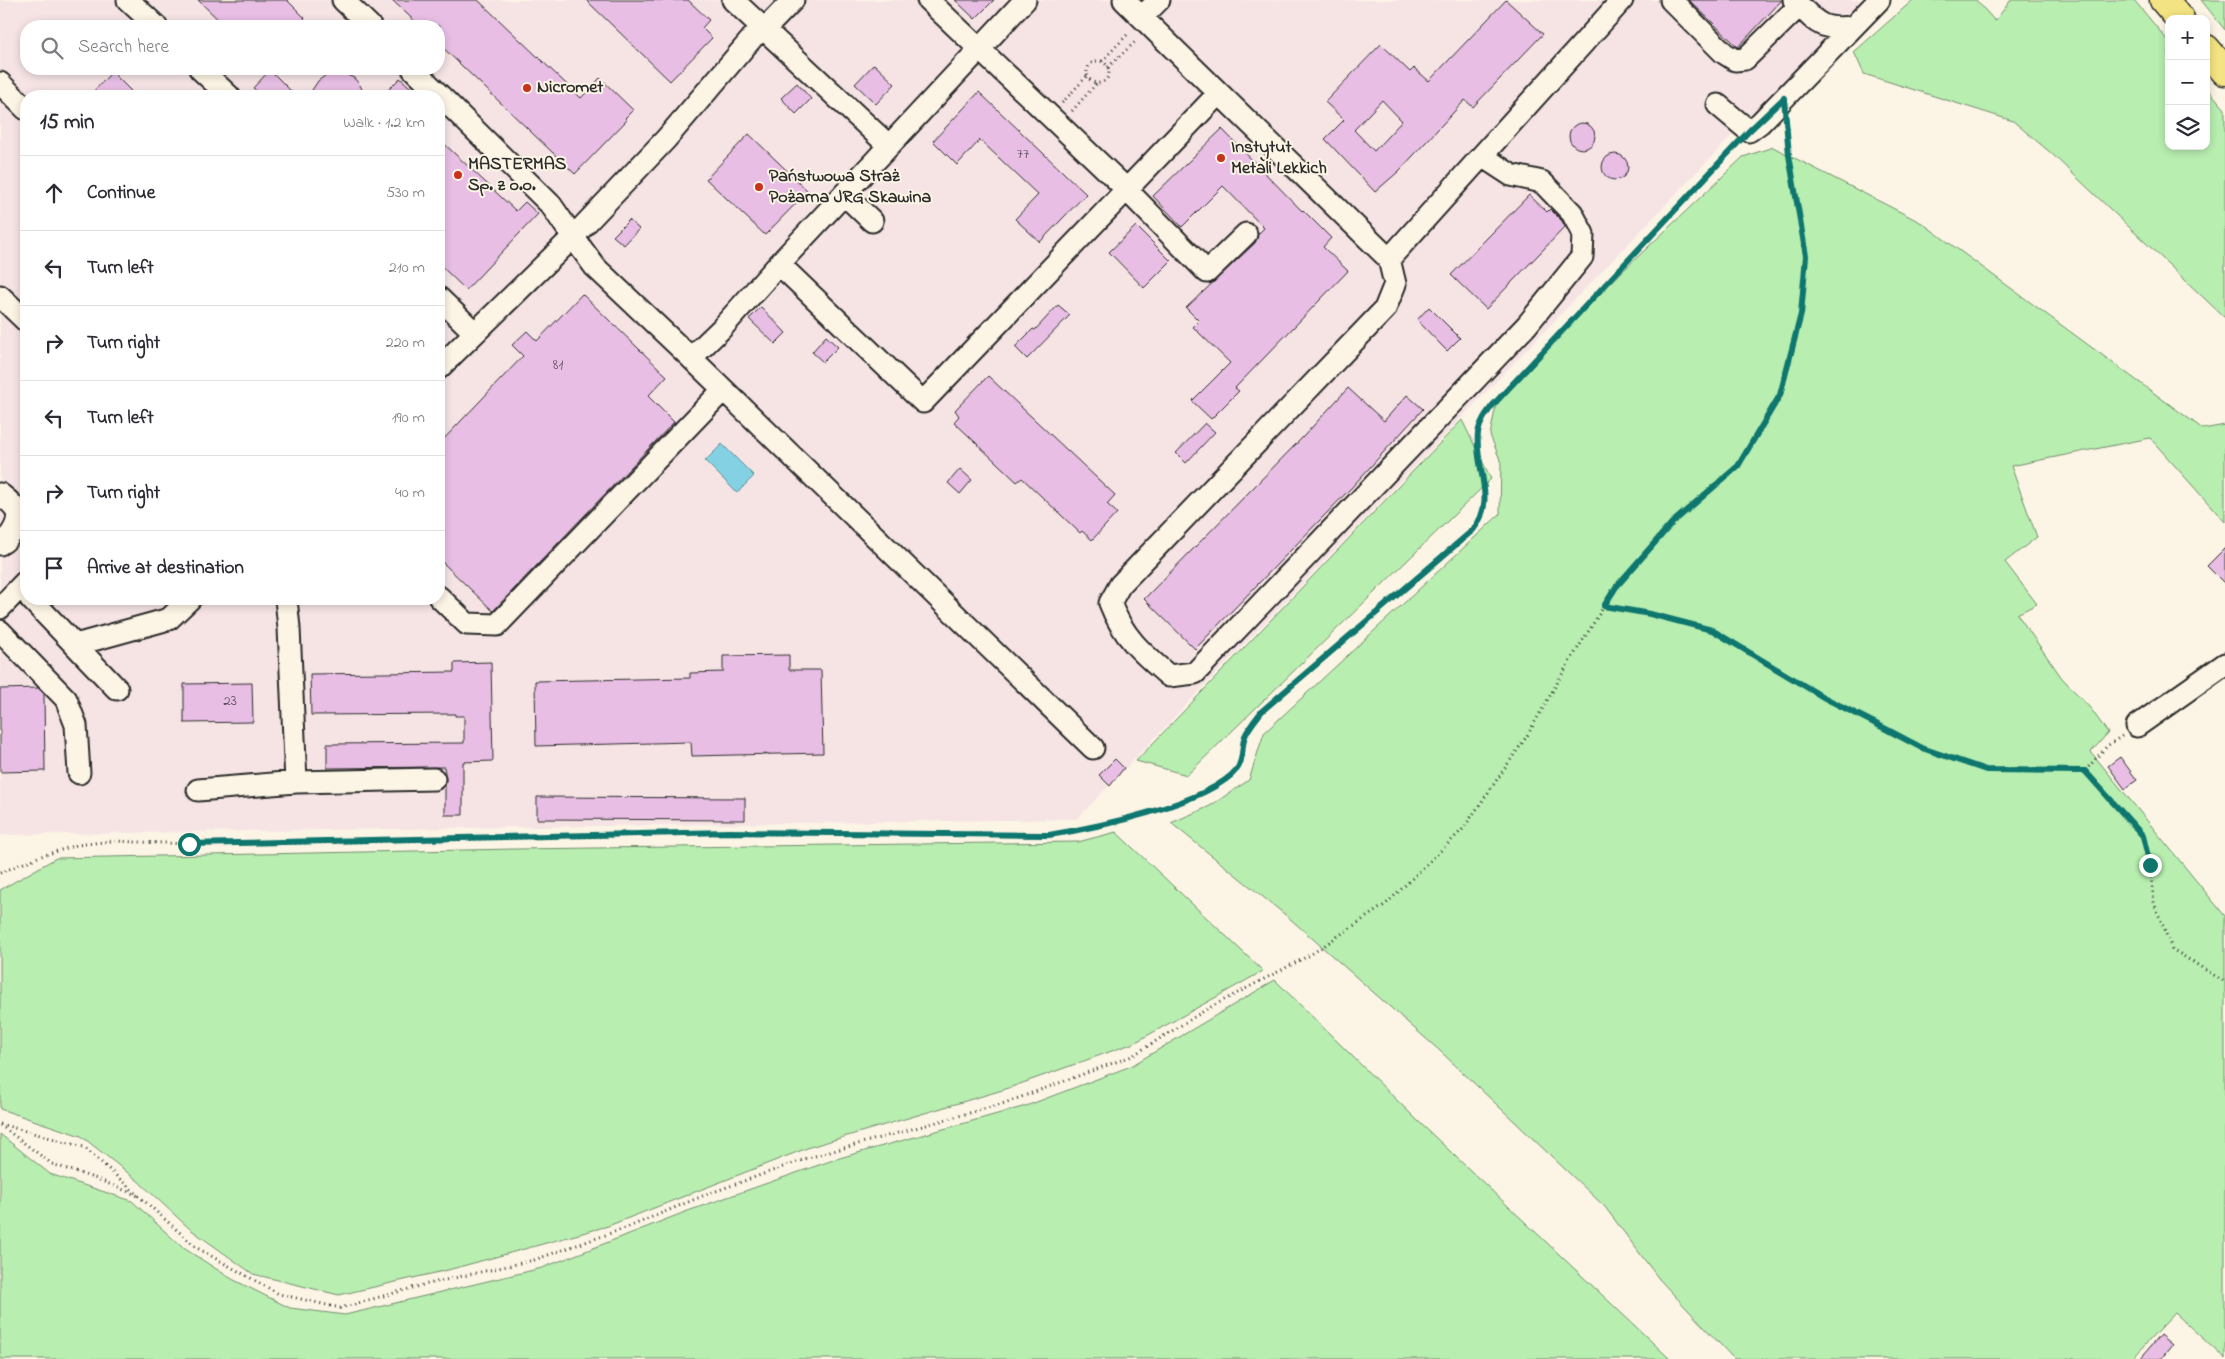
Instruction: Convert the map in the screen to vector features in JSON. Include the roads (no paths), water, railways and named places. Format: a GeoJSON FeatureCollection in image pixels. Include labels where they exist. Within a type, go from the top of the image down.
{"type":"FeatureCollection","features":[{"type":"Feature","properties":{"kind":"main road"},"geometry":{"type":"LineString","coordinates":[[2164,0],[2177,15]]}},
{"type":"Feature","properties":{"kind":"main road"},"geometry":{"type":"LineString","coordinates":[[2210,54],[2225,71]]}},
{"type":"Feature","properties":{"kind":"street"},"geometry":{"type":"LineString","coordinates":[[128,0],[150,20]]}},
{"type":"Feature","properties":{"kind":"street"},"geometry":{"type":"LineString","coordinates":[[343,0],[364,20]]}},
{"type":"Feature","properties":{"kind":"street"},"geometry":{"type":"LineString","coordinates":[[733,0],[889,146]]}},
{"type":"Feature","properties":{"kind":"street"},"geometry":{"type":"LineString","coordinates":[[445,362],[572,237],[666,139],[754,36],[764,30],[793,0]]}},
{"type":"Feature","properties":{"kind":"street"},"geometry":{"type":"LineString","coordinates":[[928,0],[1126,189],[1206,272],[1246,234]]}},
{"type":"Feature","properties":{"kind":"street"},"geometry":{"type":"LineString","coordinates":[[691,358],[721,329],[778,264],[1025,0]]}},
{"type":"Feature","properties":{"kind":"street"},"geometry":{"type":"LineString","coordinates":[[1124,0],[1389,259],[1395,284],[1386,309],[1120,585],[1110,602],[1116,616],[1138,650],[1169,676],[1195,673],[1526,325],[1582,257],[1583,234],[1572,214],[1542,182],[1511,175],[1482,156]]}},
{"type":"Feature","properties":{"kind":"street"},"geometry":{"type":"LineString","coordinates":[[1142,17],[1158,0]]}},
{"type":"Feature","properties":{"kind":"street"},"geometry":{"type":"LineString","coordinates":[[1389,259],[1622,0]]}},
{"type":"Feature","properties":{"kind":"street"},"geometry":{"type":"LineString","coordinates":[[1671,0],[1724,53],[1735,60],[1745,59],[1796,3],[1817,23],[1834,29],[1853,27]]}},
{"type":"Feature","properties":{"kind":"street"},"geometry":{"type":"LineString","coordinates":[[1718,105],[1749,131],[1784,98],[1879,0]]}},
{"type":"Feature","properties":{"kind":"street"},"geometry":{"type":"LineString","coordinates":[[206,75],[223,90]]}},
{"type":"Feature","properties":{"kind":"street"},"geometry":{"type":"LineString","coordinates":[[419,75],[434,90]]}},
{"type":"Feature","properties":{"kind":"street"},"geometry":{"type":"LineString","coordinates":[[0,84],[20,103]]}},
{"type":"Feature","properties":{"kind":"street"},"geometry":{"type":"LineString","coordinates":[[778,264],[923,402],[1219,93]]}},
{"type":"Feature","properties":{"kind":"street"},"geometry":{"type":"LineString","coordinates":[[445,101],[551,205],[595,268],[691,358],[1094,748]]}},
{"type":"Feature","properties":{"kind":"street"},"geometry":{"type":"LineString","coordinates":[[844,194],[872,221]]}},
{"type":"Feature","properties":{"kind":"street"},"geometry":{"type":"LineString","coordinates":[[0,296],[20,315]]}},
{"type":"Feature","properties":{"kind":"street"},"geometry":{"type":"LineString","coordinates":[[445,304],[474,332]]}},
{"type":"Feature","properties":{"kind":"street"},"geometry":{"type":"LineString","coordinates":[[445,603],[468,624],[497,625],[724,390]]}},
{"type":"Feature","properties":{"kind":"street"},"geometry":{"type":"LineString","coordinates":[[0,494],[16,510],[18,517],[11,533],[0,544]]}},
{"type":"Feature","properties":{"kind":"street"},"geometry":{"type":"LineString","coordinates":[[0,608],[20,594]]}},
{"type":"Feature","properties":{"kind":"street"},"geometry":{"type":"LineString","coordinates":[[39,605],[117,689]]}},
{"type":"Feature","properties":{"kind":"street"},"geometry":{"type":"LineString","coordinates":[[75,645],[170,619],[184,605]]}},
{"type":"Feature","properties":{"kind":"street"},"geometry":{"type":"LineString","coordinates":[[286,605],[296,782]]}},
{"type":"Feature","properties":{"kind":"street"},"geometry":{"type":"LineString","coordinates":[[0,631],[66,699],[76,725],[79,774]]}},
{"type":"Feature","properties":{"kind":"street"},"geometry":{"type":"LineString","coordinates":[[2137,726],[2225,664]]}},
{"type":"Feature","properties":{"kind":"street"},"geometry":{"type":"LineString","coordinates":[[198,790],[296,782],[434,778]]}},
{"type":"Feature","properties":{"kind":"water"},"geometry":{"type":"Polygon","coordinates":[[[722,444],[754,476],[737,493],[705,461],[722,444]]]}},
{"type":"Feature","properties":{"kind":"place","name":"Nicromet"},"geometry":{"type":"Point","coordinates":[527,88]}},
{"type":"Feature","properties":{"kind":"place","name":"Instytut Metali Lekkich"},"geometry":{"type":"Point","coordinates":[1221,158]}},
{"type":"Feature","properties":{"kind":"place","name":"MASTERMAS Sp. z o.o."},"geometry":{"type":"Point","coordinates":[458,175]}},
{"type":"Feature","properties":{"kind":"place","name":"Państwowa Straż Pożarna JRG Skawina"},"geometry":{"type":"Point","coordinates":[759,187]}}]}
